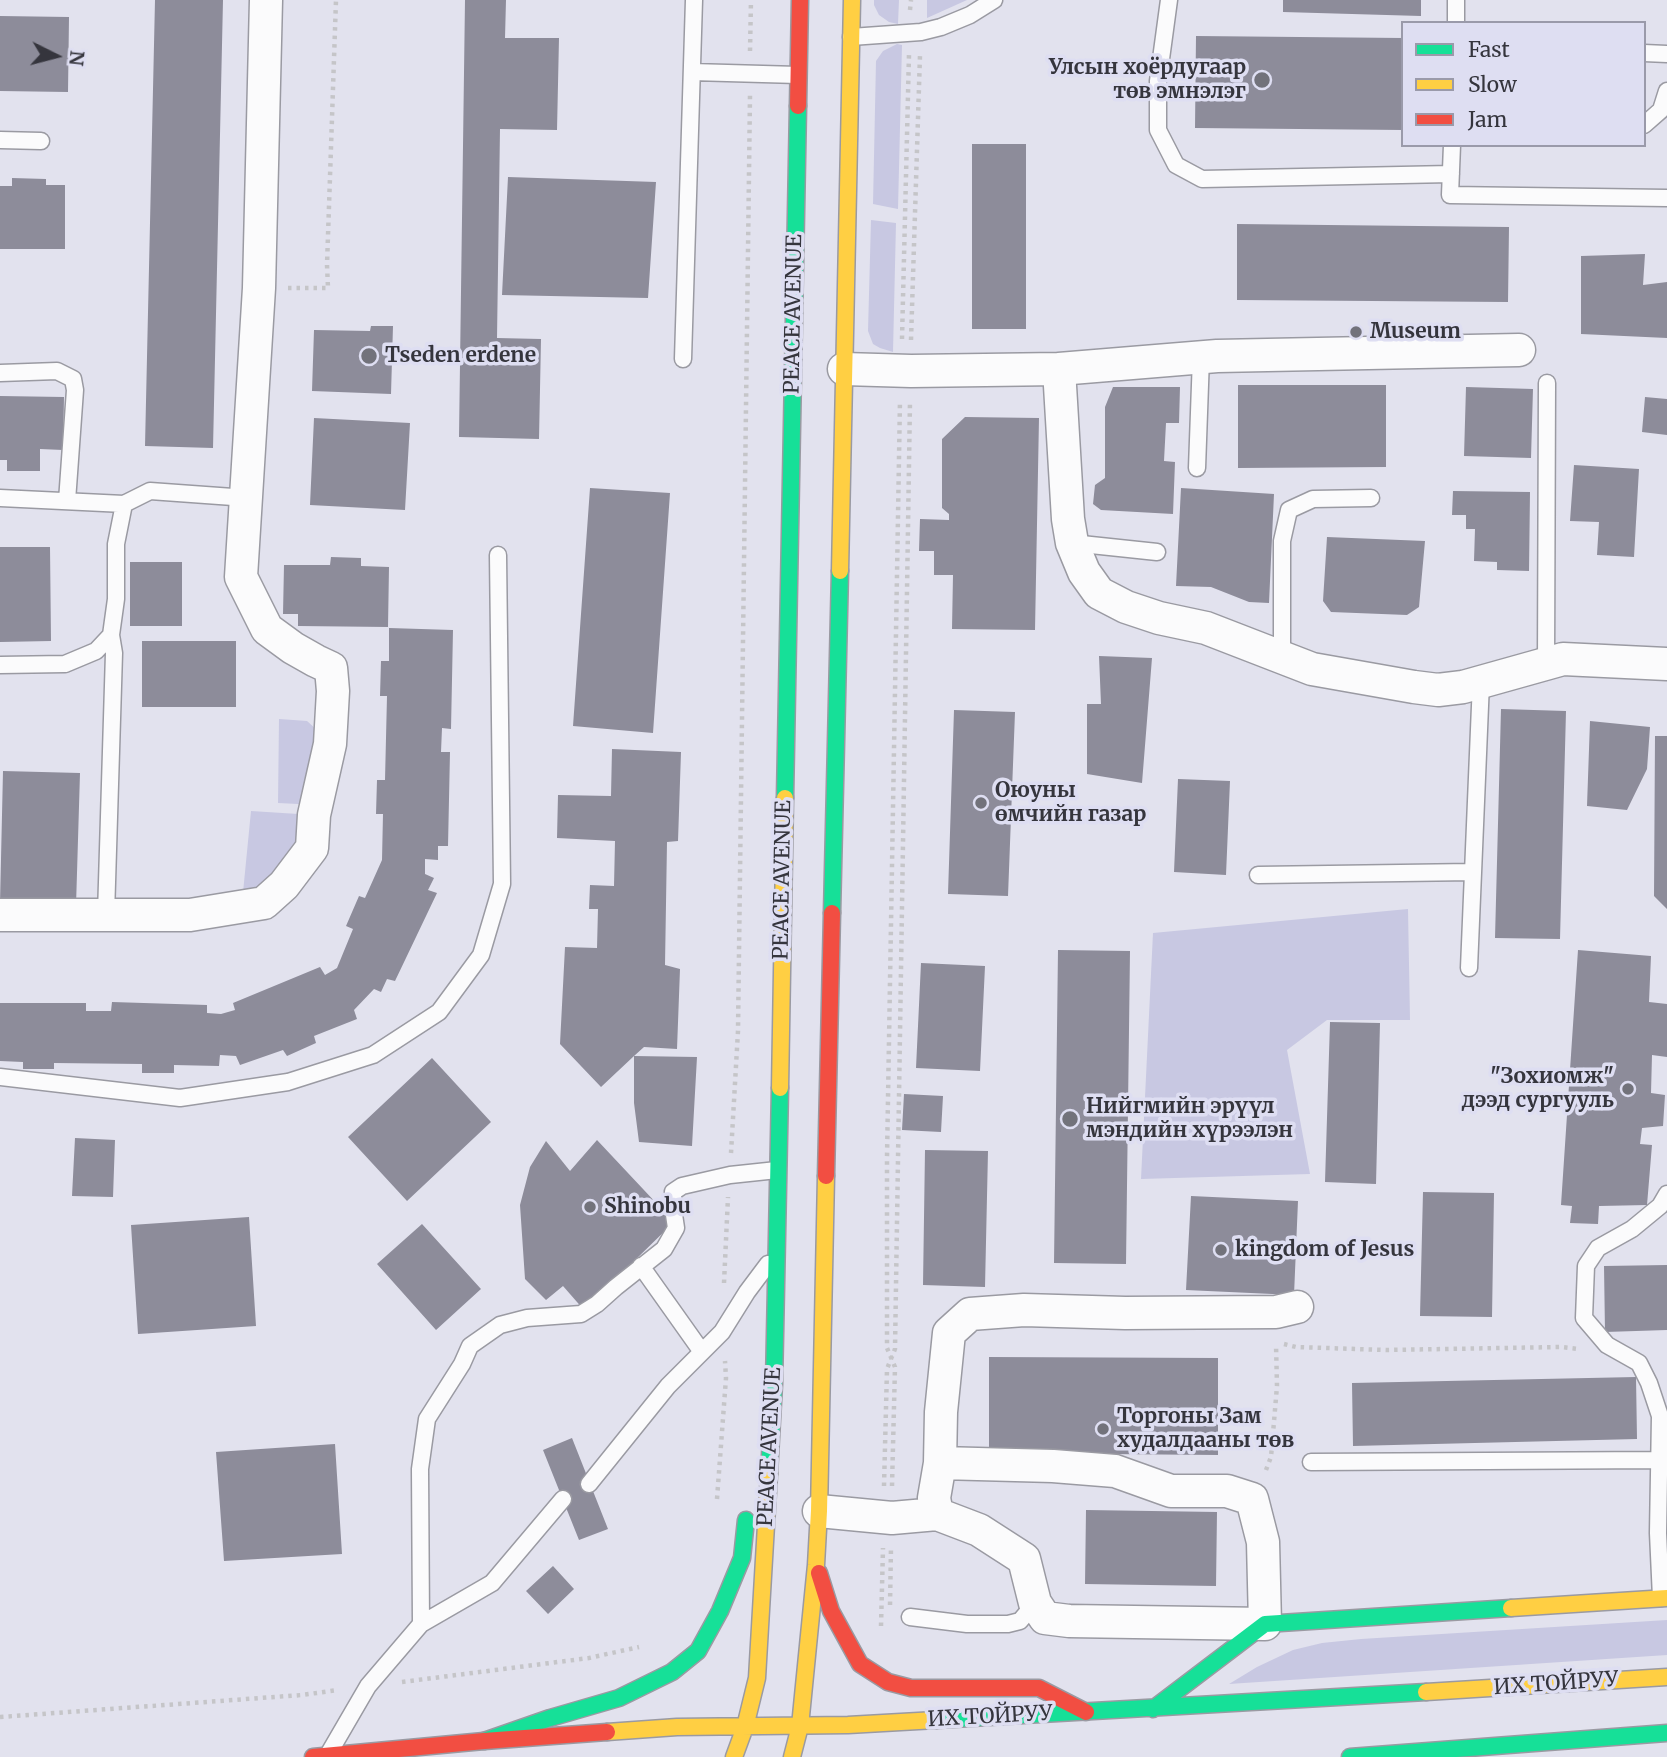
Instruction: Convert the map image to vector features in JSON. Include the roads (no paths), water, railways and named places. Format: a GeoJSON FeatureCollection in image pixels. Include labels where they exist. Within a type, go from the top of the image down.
{"type":"FeatureCollection","features":[{"type":"Feature","properties":{"kind":"main road","name":"PEACE AVENUE"},"geometry":{"type":"LineString","coordinates":[[734,1757],[757,1678],[774,1384],[800,0]]}},
{"type":"Feature","properties":{"kind":"main road"},"geometry":{"type":"LineString","coordinates":[[792,1757],[800,1726],[820,1511],[852,0]]}},
{"type":"Feature","properties":{"kind":"main road"},"geometry":{"type":"LineString","coordinates":[[756,1451],[774,1384]]}},
{"type":"Feature","properties":{"kind":"main road"},"geometry":{"type":"LineString","coordinates":[[484,1741],[619,1698],[672,1672],[698,1651],[720,1611],[741,1558],[748,1504]]}},
{"type":"Feature","properties":{"kind":"main road"},"geometry":{"type":"LineString","coordinates":[[817,1565],[831,1611],[860,1664],[888,1682],[911,1688],[1039,1688],[1086,1712]]}},
{"type":"Feature","properties":{"kind":"main road"},"geometry":{"type":"LineString","coordinates":[[1153,1709],[1265,1624],[1664,1598]]}},
{"type":"Feature","properties":{"kind":"main road","name":"ИХ ТОЙРУУ"},"geometry":{"type":"LineString","coordinates":[[321,1756],[677,1727],[848,1725],[1667,1678]]}},
{"type":"Feature","properties":{"kind":"main road"},"geometry":{"type":"LineString","coordinates":[[1350,1757],[1461,1753],[1667,1733]]}},
{"type":"Feature","properties":{"kind":"street"},"geometry":{"type":"LineString","coordinates":[[0,915],[190,915],[264,903],[284,885],[312,848],[314,815],[330,744],[333,691],[331,668],[293,648],[267,629],[241,577],[259,288],[267,0]]}},
{"type":"Feature","properties":{"kind":"street"},"geometry":{"type":"LineString","coordinates":[[844,369],[1059,369],[1201,357],[1519,350]]}},
{"type":"Feature","properties":{"kind":"street"},"geometry":{"type":"LineString","coordinates":[[1059,369],[1068,519],[1072,543],[1084,572],[1099,593],[1125,607],[1158,618],[1206,628],[1312,669],[1438,690],[1462,687],[1563,659],[1667,664]]}},
{"type":"Feature","properties":{"kind":"street"},"geometry":{"type":"LineString","coordinates":[[937,1514],[934,1498],[940,1463],[941,1412],[948,1333],[970,1314],[1024,1310],[1283,1320]]}},
{"type":"Feature","properties":{"kind":"street"},"geometry":{"type":"LineString","coordinates":[[820,1511],[888,1518],[937,1514],[979,1530],[1024,1559],[1035,1603],[1045,1618],[1069,1621],[1265,1624],[1264,1542],[1252,1499],[1227,1491],[1171,1491],[1115,1471],[1053,1466],[940,1463]]}},
{"type":"Feature","properties":{"kind":"lane"},"geometry":{"type":"LineString","coordinates":[[683,359],[694,0]]}},
{"type":"Feature","properties":{"kind":"lane"},"geometry":{"type":"LineString","coordinates":[[851,37],[915,33],[941,27],[970,15],[993,0]]}},
{"type":"Feature","properties":{"kind":"lane"},"geometry":{"type":"LineString","coordinates":[[1169,0],[1158,81],[1158,130],[1176,165],[1202,179],[1451,174]]}},
{"type":"Feature","properties":{"kind":"lane"},"geometry":{"type":"LineString","coordinates":[[1456,0],[1456,21]]}},
{"type":"Feature","properties":{"kind":"lane"},"geometry":{"type":"LineString","coordinates":[[1646,53],[1667,54]]}},
{"type":"Feature","properties":{"kind":"lane"},"geometry":{"type":"LineString","coordinates":[[692,72],[798,75]]}},
{"type":"Feature","properties":{"kind":"lane"},"geometry":{"type":"LineString","coordinates":[[1646,123],[1661,110],[1667,91]]}},
{"type":"Feature","properties":{"kind":"lane"},"geometry":{"type":"LineString","coordinates":[[0,139],[41,141]]}},
{"type":"Feature","properties":{"kind":"lane"},"geometry":{"type":"LineString","coordinates":[[1452,147],[1450,195],[1667,198]]}},
{"type":"Feature","properties":{"kind":"lane"},"geometry":{"type":"LineString","coordinates":[[1197,468],[1201,357]]}},
{"type":"Feature","properties":{"kind":"lane"},"geometry":{"type":"LineString","coordinates":[[0,373],[57,372],[73,379],[75,390],[68,501]]}},
{"type":"Feature","properties":{"kind":"lane"},"geometry":{"type":"LineString","coordinates":[[1546,664],[1547,383]]}},
{"type":"Feature","properties":{"kind":"lane"},"geometry":{"type":"LineString","coordinates":[[0,498],[124,504],[150,491],[247,498]]}},
{"type":"Feature","properties":{"kind":"lane"},"geometry":{"type":"LineString","coordinates":[[1282,657],[1282,541],[1289,510],[1313,499],[1371,498]]}},
{"type":"Feature","properties":{"kind":"lane"},"geometry":{"type":"LineString","coordinates":[[106,915],[114,653],[111,635],[116,599],[116,544],[124,504]]}},
{"type":"Feature","properties":{"kind":"lane"},"geometry":{"type":"LineString","coordinates":[[1072,543],[1157,552]]}},
{"type":"Feature","properties":{"kind":"lane"},"geometry":{"type":"LineString","coordinates":[[0,1077],[180,1098],[194,1096],[288,1082],[373,1055],[439,1013],[481,955],[502,884],[498,555]]}},
{"type":"Feature","properties":{"kind":"lane"},"geometry":{"type":"LineString","coordinates":[[0,665],[65,664],[96,652],[111,635]]}},
{"type":"Feature","properties":{"kind":"lane"},"geometry":{"type":"LineString","coordinates":[[1469,968],[1481,682]]}},
{"type":"Feature","properties":{"kind":"lane"},"geometry":{"type":"LineString","coordinates":[[1258,875],[1472,872]]}},
{"type":"Feature","properties":{"kind":"lane"},"geometry":{"type":"LineString","coordinates":[[421,1624],[420,1469],[427,1419],[462,1364],[470,1346],[500,1325],[527,1318],[581,1314],[597,1304],[664,1249],[677,1228],[673,1192],[681,1186],[730,1175],[777,1170]]}},
{"type":"Feature","properties":{"kind":"lane"},"geometry":{"type":"LineString","coordinates":[[1664,1598],[1658,1533],[1663,1411],[1639,1363],[1607,1345],[1584,1318],[1586,1266],[1598,1248],[1642,1221],[1660,1206],[1667,1194]]}},
{"type":"Feature","properties":{"kind":"lane"},"geometry":{"type":"LineString","coordinates":[[589,1484],[668,1386],[722,1332],[776,1253]]}},
{"type":"Feature","properties":{"kind":"lane"},"geometry":{"type":"LineString","coordinates":[[641,1266],[702,1352]]}},
{"type":"Feature","properties":{"kind":"lane"},"geometry":{"type":"LineString","coordinates":[[1311,1462],[1659,1460]]}},
{"type":"Feature","properties":{"kind":"lane"},"geometry":{"type":"LineString","coordinates":[[321,1756],[368,1686],[421,1624],[492,1583],[563,1499]]}},
{"type":"Feature","properties":{"kind":"lane"},"geometry":{"type":"LineString","coordinates":[[910,1617],[967,1624],[1008,1624],[1020,1621],[1035,1603]]}},
{"type":"Feature","properties":{"kind":"place","name":"Улсын хоёрдугаар төв эмнэлэг"},"geometry":{"type":"Point","coordinates":[1262,80]}},
{"type":"Feature","properties":{"kind":"place","name":"Museum"},"geometry":{"type":"Point","coordinates":[1356,332]}},
{"type":"Feature","properties":{"kind":"place","name":"Tseden erdene"},"geometry":{"type":"Point","coordinates":[369,356]}},
{"type":"Feature","properties":{"kind":"place","name":"Оюуны өмчийн газар"},"geometry":{"type":"Point","coordinates":[981,803]}},
{"type":"Feature","properties":{"kind":"place","name":"\"Зохиомж\" дээд сургууль"},"geometry":{"type":"Point","coordinates":[1628,1089]}},
{"type":"Feature","properties":{"kind":"place","name":"Нийгмийн эрүүл мэндийн хүрээлэн"},"geometry":{"type":"Point","coordinates":[1070,1119]}},
{"type":"Feature","properties":{"kind":"place","name":"Shinobu"},"geometry":{"type":"Point","coordinates":[590,1207]}},
{"type":"Feature","properties":{"kind":"place","name":"kingdom of Jesus"},"geometry":{"type":"Point","coordinates":[1221,1250]}},
{"type":"Feature","properties":{"kind":"place","name":"Торгоны Зам худалдааны төв"},"geometry":{"type":"Point","coordinates":[1103,1429]}}]}
